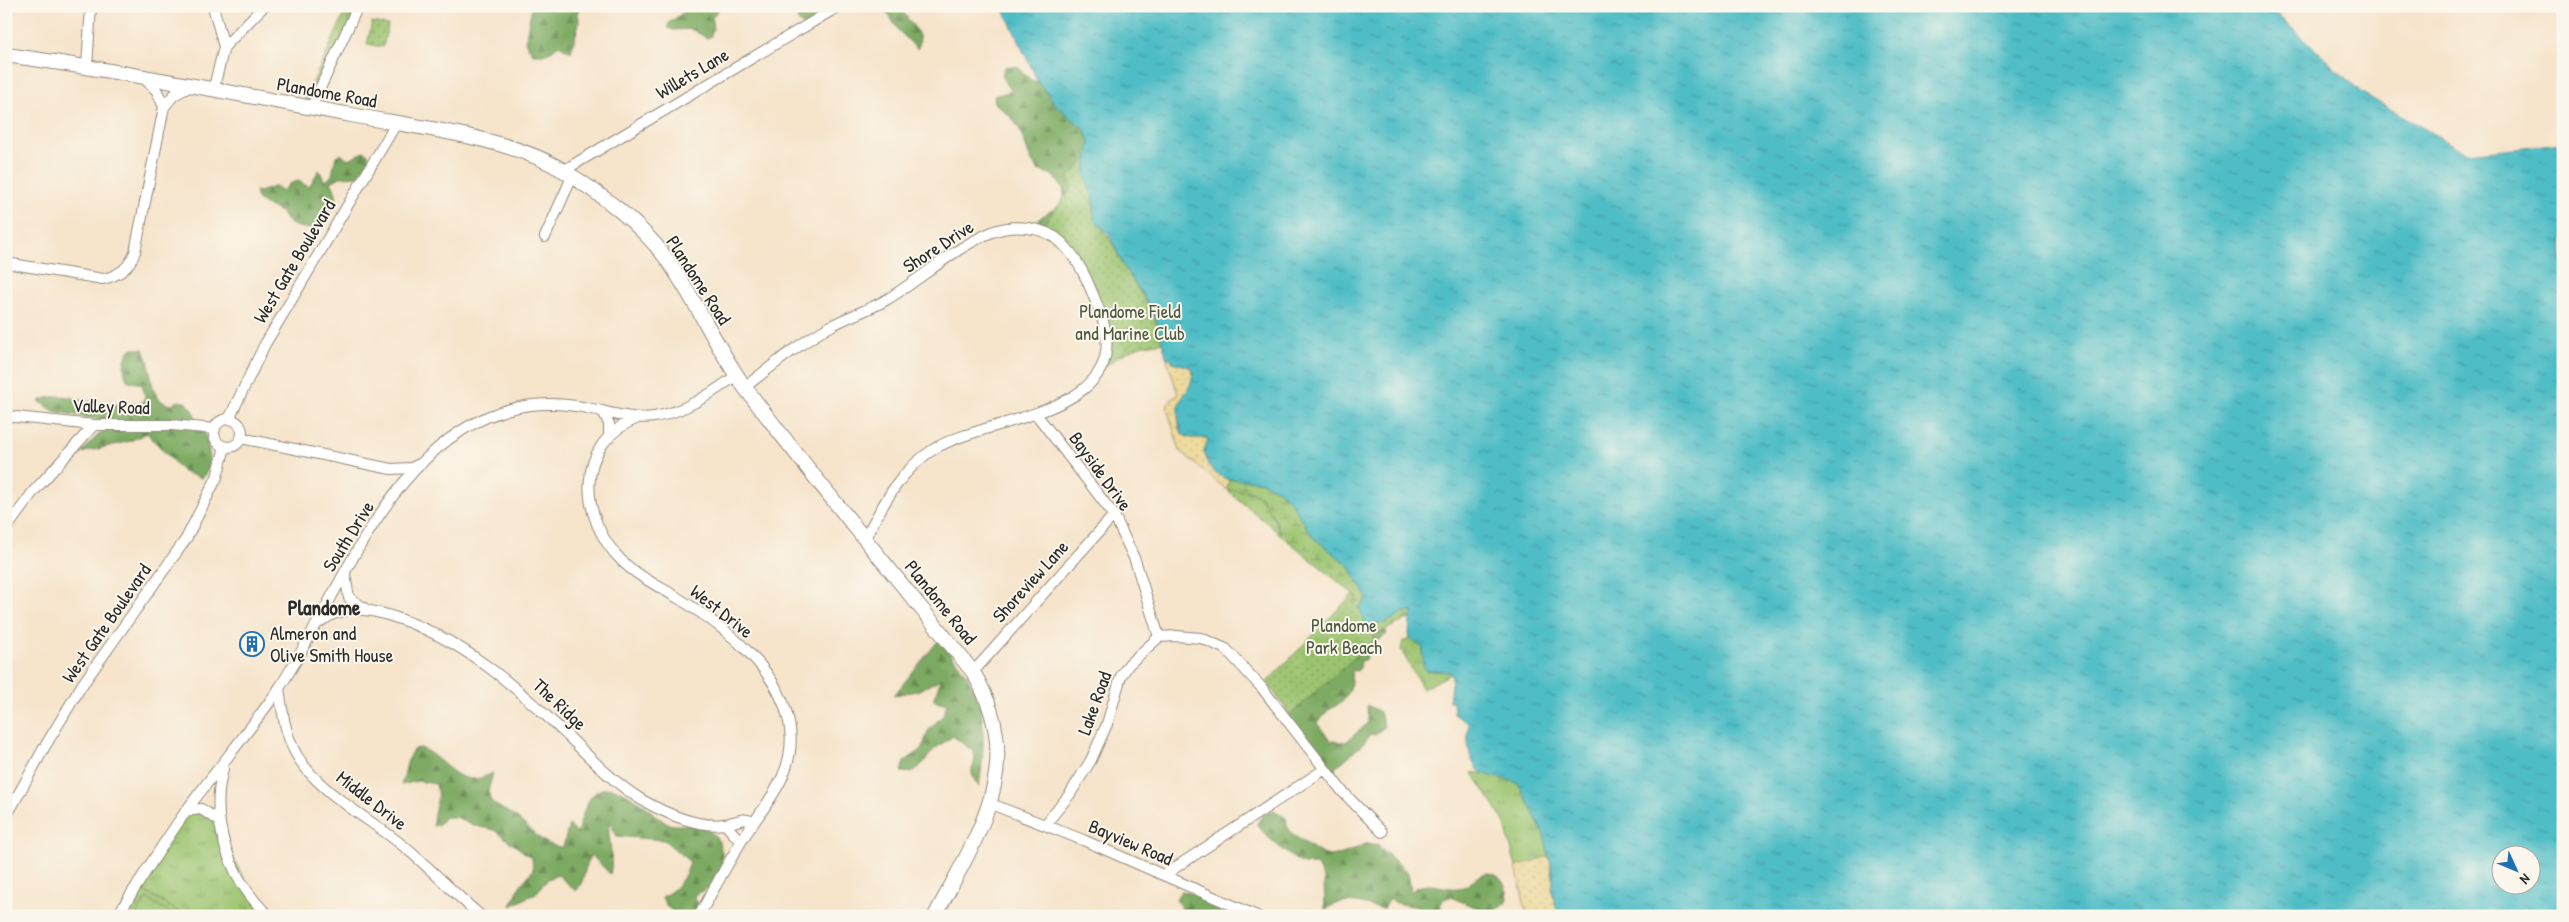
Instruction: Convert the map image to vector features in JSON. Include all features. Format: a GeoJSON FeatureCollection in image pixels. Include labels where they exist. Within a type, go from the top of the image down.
{"type":"FeatureCollection","features":[{"type":"Feature","properties":{"kind":"main road","name":"Plandome Road"},"geometry":{"type":"LineString","coordinates":[[6,55],[87,66],[145,79],[396,124],[511,148],[531,154],[568,174],[624,214],[653,243],[677,274],[745,388],[973,672],[991,706],[998,738],[998,769],[991,804],[935,916]]}},
{"type":"Feature","properties":{"kind":"street"},"geometry":{"type":"LineString","coordinates":[[87,66],[90,6]]}},
{"type":"Feature","properties":{"kind":"street"},"geometry":{"type":"LineString","coordinates":[[213,6],[224,47],[213,91]]}},
{"type":"Feature","properties":{"kind":"street"},"geometry":{"type":"LineString","coordinates":[[224,47],[264,6]]}},
{"type":"Feature","properties":{"kind":"street"},"geometry":{"type":"LineString","coordinates":[[311,108],[358,6]]}},
{"type":"Feature","properties":{"kind":"street","name":"Willets Lane"},"geometry":{"type":"LineString","coordinates":[[568,174],[839,6]]}},
{"type":"Feature","properties":{"kind":"street"},"geometry":{"type":"LineString","coordinates":[[145,79],[157,91],[164,107]]}},
{"type":"Feature","properties":{"kind":"street"},"geometry":{"type":"LineString","coordinates":[[6,263],[103,279],[115,276],[130,263],[135,252],[164,107],[174,95],[189,86]]}},
{"type":"Feature","properties":{"kind":"street","name":"West Gate Boulevard"},"geometry":{"type":"LineString","coordinates":[[229,419],[264,346],[396,124]]}},
{"type":"Feature","properties":{"kind":"street"},"geometry":{"type":"LineString","coordinates":[[546,237],[568,174]]}},
{"type":"Feature","properties":{"kind":"street","name":"Shore Drive"},"geometry":{"type":"LineString","coordinates":[[745,388],[801,344],[832,326],[885,300],[968,242],[999,230],[1028,228],[1056,237],[1071,252],[1091,290],[1106,328],[1108,342],[1104,363],[1089,383],[1063,402],[1036,414],[954,438],[933,449],[915,464],[898,483],[865,538]]}},
{"type":"Feature","properties":{"kind":"street","name":"South Drive"},"geometry":{"type":"LineString","coordinates":[[117,916],[186,811],[224,765],[279,688],[319,622],[363,540],[400,489],[425,461],[464,430],[486,418],[513,407],[538,403],[565,404],[638,418],[672,412],[692,404],[737,374]]}},
{"type":"Feature","properties":{"kind":"street"},"geometry":{"type":"LineString","coordinates":[[602,412],[609,424],[609,438]]}},
{"type":"Feature","properties":{"kind":"street","name":"Bayside Drive"},"geometry":{"type":"LineString","coordinates":[[1036,414],[1114,515],[1135,560],[1159,638]]}},
{"type":"Feature","properties":{"kind":"street","name":"Valley Road"},"geometry":{"type":"LineString","coordinates":[[6,416],[94,425],[172,425],[215,429]]}},
{"type":"Feature","properties":{"kind":"street","name":"West Drive"},"geometry":{"type":"LineString","coordinates":[[638,418],[622,426],[609,438],[597,454],[589,472],[587,486],[592,513],[606,542],[622,562],[700,613],[733,639],[767,674],[780,698],[790,729],[787,767],[781,783],[741,842],[699,916]]}},
{"type":"Feature","properties":{"kind":"street"},"geometry":{"type":"LineString","coordinates":[[229,419],[240,427],[241,438],[233,446],[224,446],[217,442],[215,429],[220,422],[229,419]]}},
{"type":"Feature","properties":{"kind":"street"},"geometry":{"type":"LineString","coordinates":[[6,529],[33,492],[94,425]]}},
{"type":"Feature","properties":{"kind":"street"},"geometry":{"type":"LineString","coordinates":[[241,438],[391,469],[411,468],[425,461]]}},
{"type":"Feature","properties":{"kind":"street","name":"West Gate Boulevard"},"geometry":{"type":"LineString","coordinates":[[6,817],[82,685],[186,540],[217,476],[224,446]]}},
{"type":"Feature","properties":{"kind":"street"},"geometry":{"type":"LineString","coordinates":[[391,469],[400,489]]}},
{"type":"Feature","properties":{"kind":"street","name":"Shoreview Lane"},"geometry":{"type":"LineString","coordinates":[[973,672],[1114,515]]}},
{"type":"Feature","properties":{"kind":"street","name":"The Ridge"},"geometry":{"type":"LineString","coordinates":[[345,573],[349,598],[367,610]]}},
{"type":"Feature","properties":{"kind":"street","name":"The Ridge"},"geometry":{"type":"LineString","coordinates":[[319,622],[343,610],[367,610],[409,622],[464,649],[512,683],[606,773],[641,799],[678,817],[706,823],[725,824],[741,819],[751,826]]}},
{"type":"Feature","properties":{"kind":"street"},"geometry":{"type":"LineString","coordinates":[[1159,638],[1201,638],[1226,649],[1262,688],[1325,769],[1382,832]]}},
{"type":"Feature","properties":{"kind":"street","name":"Lake Road"},"geometry":{"type":"LineString","coordinates":[[1045,825],[1070,794],[1091,760],[1107,724],[1121,676],[1140,653],[1159,638]]}},
{"type":"Feature","properties":{"kind":"street","name":"Middle Drive"},"geometry":{"type":"LineString","coordinates":[[279,688],[286,730],[296,754],[306,768],[325,786],[406,848],[480,916]]}},
{"type":"Feature","properties":{"kind":"street"},"geometry":{"type":"LineString","coordinates":[[224,765],[217,797],[218,820],[232,864],[258,911],[269,916]]}},
{"type":"Feature","properties":{"kind":"street"},"geometry":{"type":"LineString","coordinates":[[1164,875],[1325,769]]}},
{"type":"Feature","properties":{"kind":"street","name":"Bayview Road"},"geometry":{"type":"LineString","coordinates":[[991,804],[1164,875],[1257,916]]}},
{"type":"Feature","properties":{"kind":"street"},"geometry":{"type":"LineString","coordinates":[[186,811],[201,809],[218,820]]}},
{"type":"Feature","properties":{"kind":"street"},"geometry":{"type":"LineString","coordinates":[[725,824],[741,842]]}},
{"type":"Feature","properties":{"kind":"green space"},"geometry":{"type":"Polygon","coordinates":[[[348,6],[358,6],[311,108],[302,106],[348,6]]]}},
{"type":"Feature","properties":{"kind":"green space"},"geometry":{"type":"Polygon","coordinates":[[[532,6],[578,6],[579,23],[571,52],[559,45],[547,54],[533,54],[525,42],[532,6]]]}},
{"type":"Feature","properties":{"kind":"green space"},"geometry":{"type":"Polygon","coordinates":[[[692,6],[721,6],[712,18],[713,30],[710,37],[707,38],[691,29],[673,30],[668,28],[669,23],[692,6]]]}},
{"type":"Feature","properties":{"kind":"green space"},"geometry":{"type":"Polygon","coordinates":[[[794,6],[817,6],[816,20],[804,27],[798,21],[794,6]]]}},
{"type":"Feature","properties":{"kind":"green space"},"geometry":{"type":"Polygon","coordinates":[[[883,6],[901,7],[920,38],[917,49],[899,31],[883,6]]]}},
{"type":"Feature","properties":{"kind":"green space"},"geometry":{"type":"Polygon","coordinates":[[[372,22],[388,25],[383,47],[367,44],[372,22]]]}},
{"type":"Feature","properties":{"kind":"green space"},"geometry":{"type":"Polygon","coordinates":[[[1006,66],[1018,67],[1031,80],[1038,82],[1084,129],[1090,141],[1090,156],[1080,166],[1057,226],[1043,226],[1038,220],[1065,202],[1063,188],[1052,175],[1038,170],[1031,160],[1019,128],[1011,117],[995,103],[994,96],[1012,91],[1005,83],[1003,76],[1006,66]]]}},
{"type":"Feature","properties":{"kind":"green space"},"geometry":{"type":"Polygon","coordinates":[[[365,151],[369,155],[368,162],[358,176],[340,177],[331,182],[336,196],[336,203],[319,228],[303,228],[291,224],[279,211],[260,202],[256,196],[255,191],[259,192],[276,186],[283,191],[289,184],[298,181],[309,187],[319,170],[325,182],[332,175],[336,156],[340,154],[349,159],[365,151]]]}},
{"type":"Feature","properties":{"kind":"green space","name":"Plandome Field and Marine Club"},"geometry":{"type":"Polygon","coordinates":[[[1090,156],[1085,170],[1094,198],[1094,219],[1108,237],[1141,294],[1164,342],[1140,346],[1117,357],[1100,371],[1108,342],[1071,252],[1039,230],[1072,188],[1068,178],[1090,156]]]}},
{"type":"Feature","properties":{"kind":"green space"},"geometry":{"type":"Polygon","coordinates":[[[131,349],[143,349],[147,356],[157,397],[171,405],[179,401],[187,403],[193,410],[197,422],[206,436],[210,458],[208,470],[202,478],[183,472],[147,433],[130,441],[81,453],[107,428],[97,419],[54,411],[39,401],[60,396],[84,401],[125,405],[142,403],[145,397],[142,385],[127,380],[125,372],[125,359],[131,349]]]}},
{"type":"Feature","properties":{"kind":"green space"},"geometry":{"type":"Polygon","coordinates":[[[1229,479],[1260,481],[1278,490],[1290,501],[1313,537],[1351,567],[1367,598],[1359,608],[1356,607],[1354,601],[1357,597],[1281,535],[1275,519],[1262,499],[1252,491],[1227,490],[1229,479]]]}},
{"type":"Feature","properties":{"kind":"green space"},"geometry":{"type":"Polygon","coordinates":[[[1239,489],[1249,491],[1262,499],[1271,511],[1281,535],[1227,490],[1239,489]]]}},
{"type":"Feature","properties":{"kind":"green space","name":"Plandome Park Beach"},"geometry":{"type":"Polygon","coordinates":[[[1353,594],[1358,598],[1354,601],[1356,607],[1359,608],[1374,634],[1373,641],[1290,715],[1267,682],[1353,594]]]}},
{"type":"Feature","properties":{"kind":"green space"},"geometry":{"type":"Polygon","coordinates":[[[1403,612],[1415,612],[1410,618],[1379,633],[1374,634],[1369,630],[1369,623],[1388,622],[1403,612]]]}},
{"type":"Feature","properties":{"kind":"green space"},"geometry":{"type":"Polygon","coordinates":[[[1386,631],[1387,634],[1365,650],[1367,659],[1361,661],[1360,668],[1357,671],[1352,670],[1350,690],[1342,702],[1327,711],[1320,721],[1316,722],[1331,741],[1346,742],[1366,725],[1368,721],[1367,705],[1380,712],[1384,727],[1374,735],[1370,734],[1363,744],[1335,768],[1335,773],[1329,762],[1326,763],[1321,759],[1326,753],[1317,750],[1299,726],[1290,718],[1288,710],[1374,634],[1386,631]]]}},
{"type":"Feature","properties":{"kind":"green space"},"geometry":{"type":"Polygon","coordinates":[[[1409,637],[1423,647],[1422,656],[1435,671],[1450,672],[1449,675],[1423,689],[1401,650],[1403,641],[1408,640],[1409,637]]]}},
{"type":"Feature","properties":{"kind":"green space"},"geometry":{"type":"Polygon","coordinates":[[[938,641],[954,658],[966,675],[975,691],[980,708],[983,725],[983,744],[979,787],[972,775],[975,758],[974,752],[953,736],[936,748],[917,769],[907,773],[901,772],[904,762],[922,749],[928,731],[943,715],[947,704],[933,700],[941,679],[917,691],[894,695],[938,641]]]}},
{"type":"Feature","properties":{"kind":"green space"},"geometry":{"type":"Polygon","coordinates":[[[421,748],[462,777],[471,779],[481,778],[493,773],[488,791],[491,801],[520,820],[549,844],[563,847],[569,825],[577,834],[590,798],[596,792],[604,789],[614,789],[640,802],[667,823],[694,825],[709,830],[721,848],[722,862],[720,870],[710,886],[694,895],[698,904],[694,916],[674,912],[670,910],[662,897],[680,883],[690,862],[664,840],[617,836],[609,821],[612,861],[610,874],[591,855],[581,883],[576,891],[558,875],[548,879],[536,893],[511,906],[520,886],[533,870],[532,858],[494,830],[476,826],[456,817],[445,817],[438,825],[433,826],[438,796],[436,784],[418,781],[401,785],[411,753],[414,749],[421,748]]]}},
{"type":"Feature","properties":{"kind":"green space"},"geometry":{"type":"Polygon","coordinates":[[[1472,772],[1507,778],[1519,783],[1544,835],[1549,856],[1516,867],[1504,821],[1472,772]]]}},
{"type":"Feature","properties":{"kind":"green space"},"geometry":{"type":"Polygon","coordinates":[[[1274,810],[1286,818],[1287,826],[1293,835],[1322,854],[1330,856],[1343,854],[1368,843],[1379,846],[1408,873],[1411,892],[1416,888],[1428,885],[1453,888],[1462,887],[1468,885],[1479,876],[1491,873],[1500,878],[1506,888],[1508,900],[1503,906],[1489,910],[1481,909],[1450,897],[1444,899],[1439,905],[1444,916],[1427,916],[1420,908],[1399,903],[1389,898],[1383,909],[1344,902],[1337,903],[1325,911],[1324,879],[1316,864],[1299,862],[1271,840],[1257,824],[1263,815],[1274,810]]]}},
{"type":"Feature","properties":{"kind":"green space"},"geometry":{"type":"Polygon","coordinates":[[[186,811],[211,815],[258,906],[258,916],[185,916],[136,886],[186,811]]]}},
{"type":"Feature","properties":{"kind":"green space"},"geometry":{"type":"Polygon","coordinates":[[[136,886],[185,916],[117,916],[136,886]]]}},
{"type":"Feature","properties":{"kind":"green space"},"geometry":{"type":"Polygon","coordinates":[[[1181,891],[1208,897],[1237,915],[1186,916],[1176,899],[1181,891]]]}},
{"type":"Feature","properties":{"kind":"green space"},"geometry":{"type":"Polygon","coordinates":[[[147,898],[175,916],[135,916],[147,898]]]}},
{"type":"Feature","properties":{"kind":"sand"},"geometry":{"type":"Polygon","coordinates":[[[1166,356],[1175,363],[1189,366],[1193,372],[1190,389],[1180,401],[1179,427],[1183,435],[1191,438],[1208,438],[1226,479],[1229,479],[1227,490],[1180,451],[1167,408],[1168,403],[1178,394],[1166,356]]]}},
{"type":"Feature","properties":{"kind":"sand"},"geometry":{"type":"Polygon","coordinates":[[[1549,856],[1559,916],[1527,916],[1516,867],[1549,856]]]}},
{"type":"Feature","properties":{"kind":"water"},"geometry":{"type":"Polygon","coordinates":[[[1002,6],[2268,6],[2362,93],[2467,153],[2563,143],[2563,916],[1559,916],[1552,888],[1554,878],[1544,835],[1519,784],[1485,774],[1474,763],[1468,743],[1469,724],[1454,714],[1453,701],[1449,701],[1452,678],[1450,672],[1426,670],[1423,665],[1423,648],[1409,637],[1410,618],[1414,612],[1403,612],[1386,623],[1369,623],[1369,630],[1359,608],[1367,599],[1351,567],[1313,537],[1290,501],[1278,490],[1260,481],[1226,479],[1216,473],[1208,465],[1204,451],[1208,438],[1191,438],[1183,435],[1179,423],[1178,408],[1179,403],[1188,390],[1193,372],[1189,366],[1175,363],[1166,356],[1156,319],[1124,267],[1109,234],[1094,219],[1094,198],[1085,177],[1090,141],[1084,129],[1057,106],[1038,82],[1002,6]]]}},
{"type":"Feature","properties":{"kind":"place","name":"Almeron and Olive Smith House"},"geometry":{"type":"Point","coordinates":[252,644]}},
{"type":"Feature","properties":{"kind":"district","name":"Plandome"},"geometry":{"type":"Point","coordinates":[324,607]}}]}
